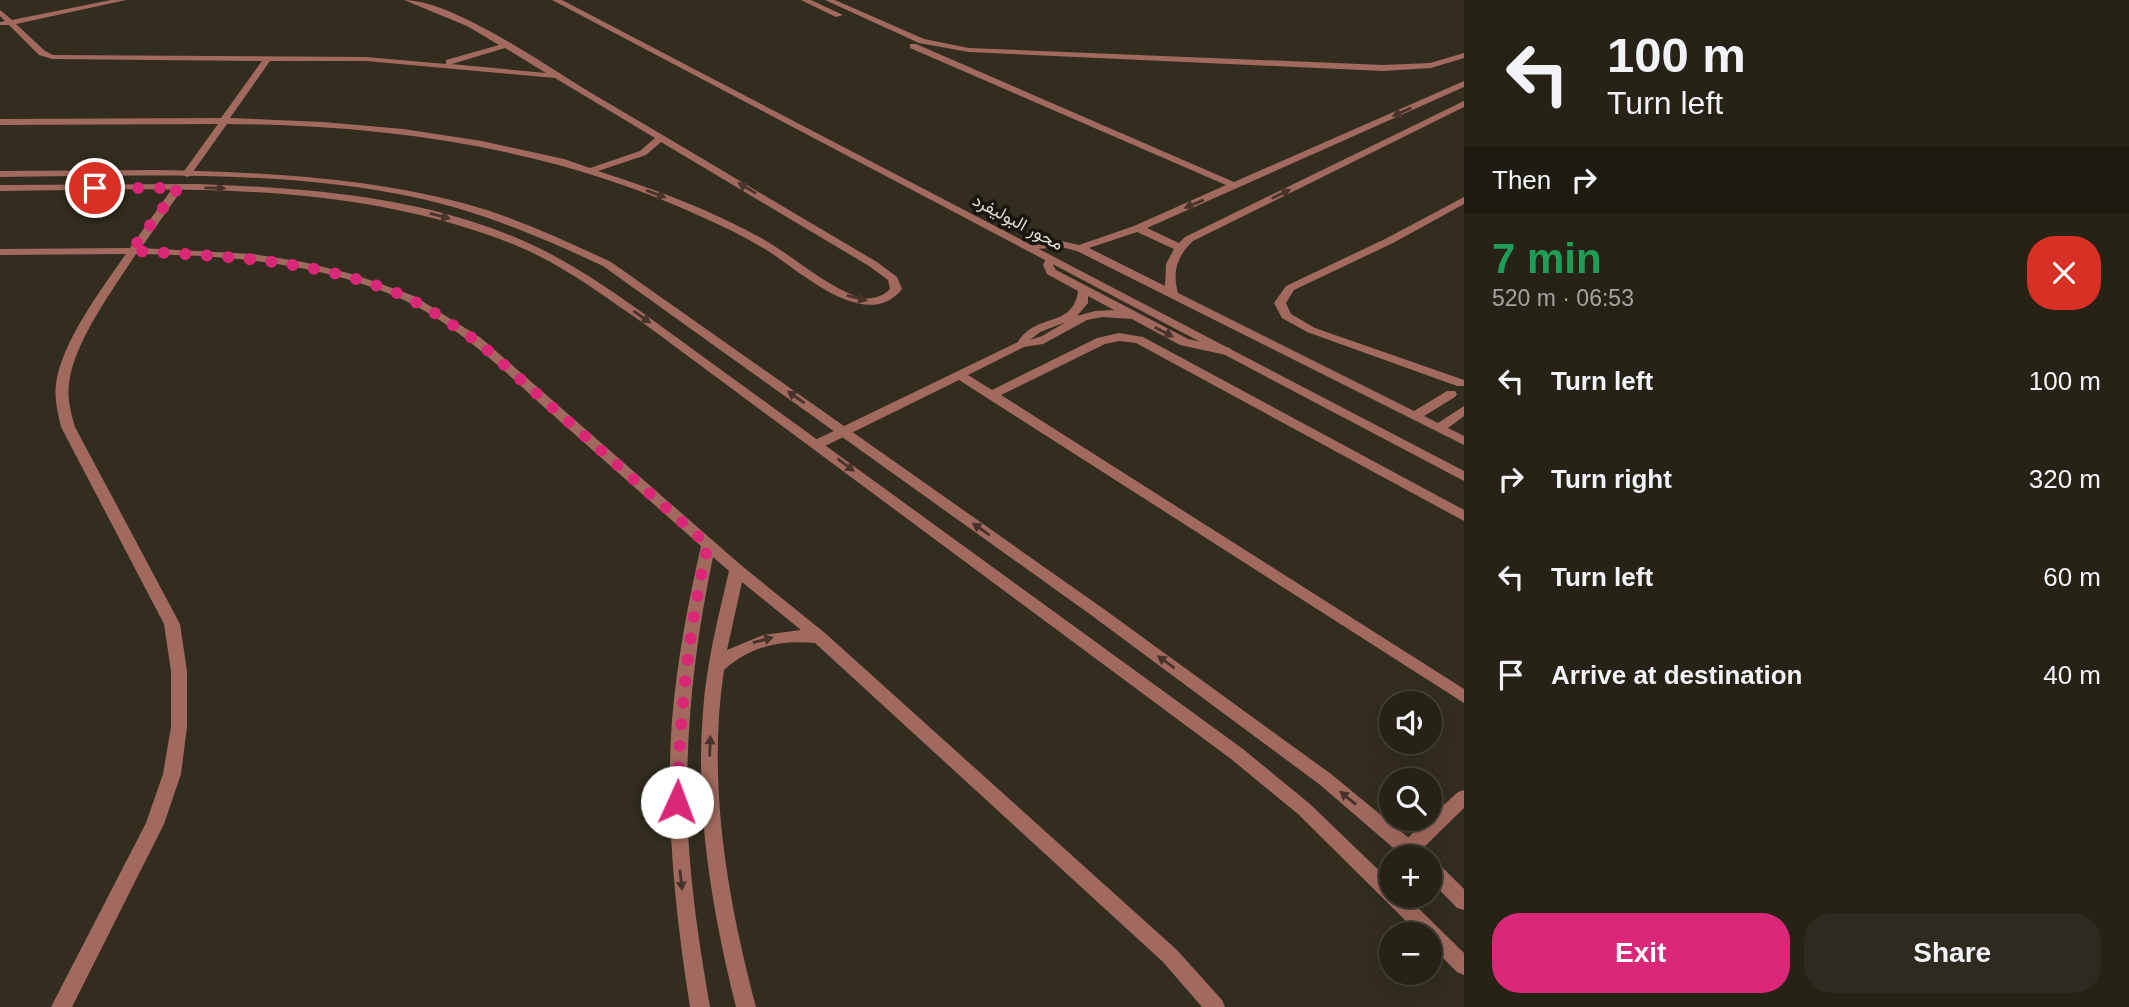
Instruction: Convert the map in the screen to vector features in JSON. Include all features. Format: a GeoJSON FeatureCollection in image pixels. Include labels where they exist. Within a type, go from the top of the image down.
{"type":"FeatureCollection","features":[{"type":"Feature","properties":{"kind":"street"},"geometry":{"type":"LineString","coordinates":[[5,24],[122,0]]}},
{"type":"Feature","properties":{"kind":"street"},"geometry":{"type":"LineString","coordinates":[[0,121],[223,121],[347,126],[438,134],[502,145],[592,169],[714,218],[755,239],[855,299],[877,300],[892,295],[896,284],[886,272],[506,45],[440,9],[408,0]]}},
{"type":"Feature","properties":{"kind":"street","name":"محور البوليفرد"},"geometry":{"type":"LineString","coordinates":[[556,0],[1464,477]]}},
{"type":"Feature","properties":{"kind":"street"},"geometry":{"type":"LineString","coordinates":[[805,0],[1237,186]]}},
{"type":"Feature","properties":{"kind":"street"},"geometry":{"type":"LineString","coordinates":[[829,0],[922,41],[969,50],[1383,68],[1431,65],[1464,55]]}},
{"type":"Feature","properties":{"kind":"street"},"geometry":{"type":"LineString","coordinates":[[0,12],[5,24],[42,53],[52,57],[366,59],[558,76]]}},
{"type":"Feature","properties":{"kind":"street"},"geometry":{"type":"LineString","coordinates":[[441,64],[506,45]]}},
{"type":"Feature","properties":{"kind":"street"},"geometry":{"type":"LineString","coordinates":[[187,174],[269,57]]}},
{"type":"Feature","properties":{"kind":"street"},"geometry":{"type":"LineString","coordinates":[[1080,248],[1106,241],[1237,186],[1464,83]]}},
{"type":"Feature","properties":{"kind":"street"},"geometry":{"type":"LineString","coordinates":[[1173,295],[1169,269],[1180,248],[1193,236],[1464,104]]}},
{"type":"Feature","properties":{"kind":"street"},"geometry":{"type":"LineString","coordinates":[[592,169],[628,160],[654,145],[661,137]]}},
{"type":"Feature","properties":{"kind":"street"},"geometry":{"type":"LineString","coordinates":[[0,174],[286,176],[370,185],[445,200],[561,239],[607,264],[843,431],[1293,755],[1405,845]]}},
{"type":"Feature","properties":{"kind":"street"},"geometry":{"type":"LineString","coordinates":[[67,188],[78,174]]}},
{"type":"Feature","properties":{"kind":"street"},"geometry":{"type":"LineString","coordinates":[[0,188],[272,190],[355,198],[428,213],[496,234],[586,278],[723,379],[818,444],[1237,754],[1304,809],[1379,882]]}},
{"type":"Feature","properties":{"kind":"street"},"geometry":{"type":"LineString","coordinates":[[61,1007],[155,824],[172,774],[179,727],[179,671],[172,624],[68,427],[62,405],[63,381],[72,351],[131,251],[178,188]]}},
{"type":"Feature","properties":{"kind":"street"},"geometry":{"type":"LineString","coordinates":[[1464,200],[1389,241],[1290,288],[1280,303],[1286,316],[1300,326],[1427,370],[1456,387],[1464,402]]}},
{"type":"Feature","properties":{"kind":"street"},"geometry":{"type":"LineString","coordinates":[[1138,228],[1180,248]]}},
{"type":"Feature","properties":{"kind":"street"},"geometry":{"type":"LineString","coordinates":[[1030,248],[1061,244],[1080,248],[1464,441]]}},
{"type":"Feature","properties":{"kind":"street"},"geometry":{"type":"LineString","coordinates":[[0,252],[131,251],[237,257],[295,264],[351,278],[401,295],[477,341],[708,545],[819,637],[1170,956],[1215,1007]]}},
{"type":"Feature","properties":{"kind":"street"},"geometry":{"type":"LineString","coordinates":[[1051,259],[1048,265],[1051,272],[1083,290],[1195,346],[1226,351]]}},
{"type":"Feature","properties":{"kind":"street"},"geometry":{"type":"LineString","coordinates":[[818,444],[1022,344],[1044,342],[1052,330],[1080,308],[1084,301],[1083,290]]}},
{"type":"Feature","properties":{"kind":"street"},"geometry":{"type":"LineString","coordinates":[[1052,330],[1092,315],[1134,316]]}},
{"type":"Feature","properties":{"kind":"street"},"geometry":{"type":"LineString","coordinates":[[992,395],[1101,341],[1119,337],[1139,340],[1464,516]]}},
{"type":"Feature","properties":{"kind":"street"},"geometry":{"type":"LineString","coordinates":[[960,375],[1464,697]]}},
{"type":"Feature","properties":{"kind":"street"},"geometry":{"type":"LineString","coordinates":[[1415,416],[1456,387]]}},
{"type":"Feature","properties":{"kind":"street"},"geometry":{"type":"LineString","coordinates":[[1439,428],[1464,410]]}},
{"type":"Feature","properties":{"kind":"street"},"geometry":{"type":"LineString","coordinates":[[700,1007],[684,915],[677,802],[686,667],[708,545]]}},
{"type":"Feature","properties":{"kind":"street"},"geometry":{"type":"LineString","coordinates":[[737,570],[716,668],[709,750],[714,852],[722,908],[746,1007]]}},
{"type":"Feature","properties":{"kind":"street"},"geometry":{"type":"LineString","coordinates":[[716,668],[733,653],[753,642],[785,635],[819,637]]}},
{"type":"Feature","properties":{"kind":"street"},"geometry":{"type":"LineString","coordinates":[[1422,845],[1464,797]]}},
{"type":"Feature","properties":{"kind":"street"},"geometry":{"type":"LineString","coordinates":[[1442,880],[1464,902]]}},
{"type":"Feature","properties":{"kind":"street"},"geometry":{"type":"LineString","coordinates":[[1405,908],[1464,966]]}},
{"type":"Feature","properties":{"kind":"route"},"geometry":{"type":"LineString","coordinates":[[95,188],[178,188],[131,251],[237,257],[295,264],[351,278],[401,295],[439,316],[477,341],[708,545],[699,584],[681,708],[677,802]]}}]}
